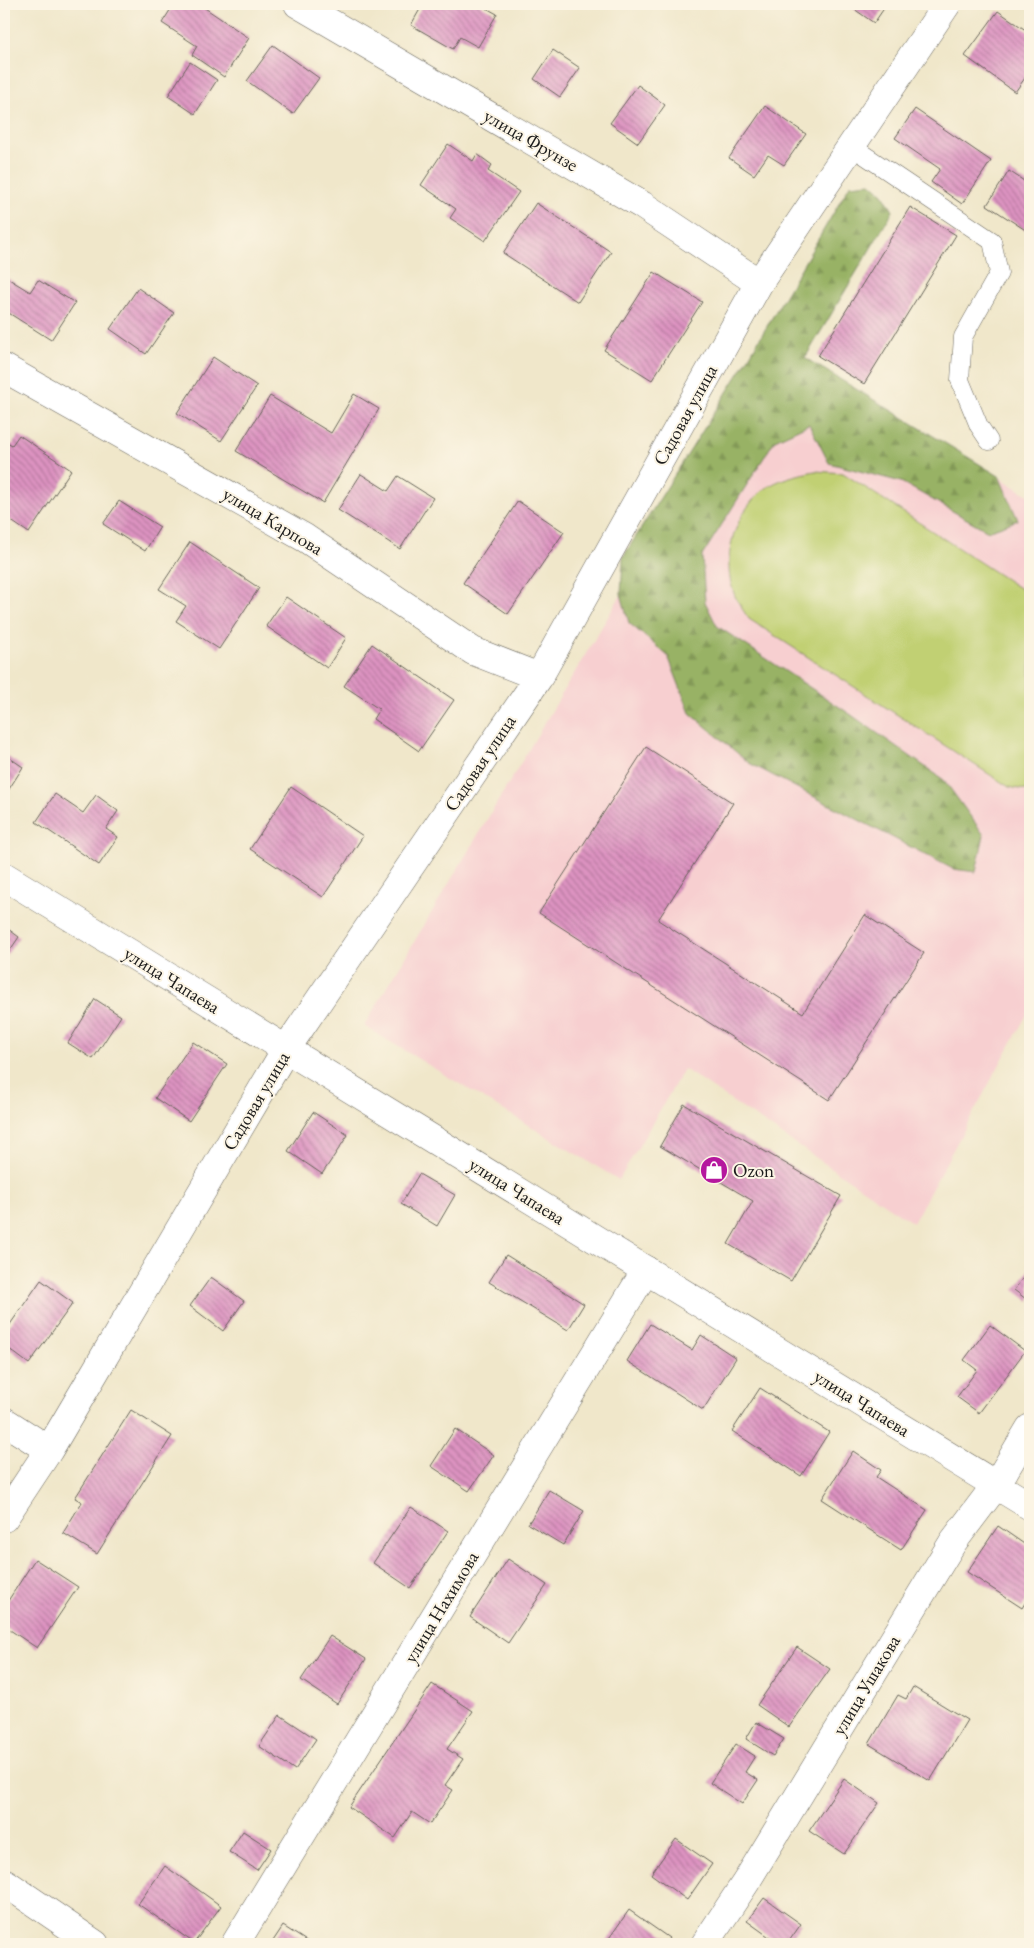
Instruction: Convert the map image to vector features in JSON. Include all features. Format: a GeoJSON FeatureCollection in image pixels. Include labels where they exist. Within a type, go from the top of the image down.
{"type":"FeatureCollection","features":[{"type":"Feature","properties":{"kind":"street","name":"улица Фрунзе"},"geometry":{"type":"LineString","coordinates":[[298,4],[642,205],[759,283]]}},
{"type":"Feature","properties":{"kind":"street","name":"Садовая улица"},"geometry":{"type":"LineString","coordinates":[[4,1518],[49,1450],[286,1050],[539,677],[759,283],[947,4]]}},
{"type":"Feature","properties":{"kind":"street","name":"улица Карпова"},"geometry":{"type":"LineString","coordinates":[[4,368],[305,538],[473,651],[539,677]]}},
{"type":"Feature","properties":{"kind":"street","name":"улица Чапаева"},"geometry":{"type":"LineString","coordinates":[[4,876],[1030,1506]]}},
{"type":"Feature","properties":{"kind":"street","name":"улица Нахимова"},"geometry":{"type":"LineString","coordinates":[[235,1944],[646,1270]]}},
{"type":"Feature","properties":{"kind":"street"},"geometry":{"type":"LineString","coordinates":[[4,1422],[49,1450]]}},
{"type":"Feature","properties":{"kind":"street","name":"улица Ушакова"},"geometry":{"type":"LineString","coordinates":[[705,1944],[746,1882],[953,1542],[996,1485],[1030,1428]]}},
{"type":"Feature","properties":{"kind":"street"},"geometry":{"type":"LineString","coordinates":[[4,1882],[95,1944]]}},
{"type":"Feature","properties":{"kind":"lane"},"geometry":{"type":"LineString","coordinates":[[851,146],[992,241],[999,273],[963,337],[960,380],[979,426],[989,441]]}},
{"type":"Feature","properties":{"kind":"shaded area"},"geometry":{"type":"Polygon","coordinates":[[[805,358],[1030,496],[1030,1009],[913,1223],[684,1069],[619,1180],[364,1026],[761,360],[805,358]]]}},
{"type":"Feature","properties":{"kind":"green space"},"geometry":{"type":"Polygon","coordinates":[[[870,183],[883,194],[893,211],[805,358],[999,476],[1018,520],[988,531],[901,482],[829,463],[809,424],[775,440],[702,556],[705,602],[717,626],[850,714],[944,780],[984,835],[976,872],[953,869],[749,763],[690,713],[668,656],[629,623],[621,594],[623,557],[746,362],[850,185],[870,183]]]}},
{"type":"Feature","properties":{"kind":"green space"},"geometry":{"type":"Polygon","coordinates":[[[815,471],[843,473],[1030,595],[1030,791],[1009,787],[749,619],[745,614],[735,596],[729,568],[732,539],[737,526],[752,501],[762,491],[774,483],[787,478],[815,471]]]}},
{"type":"Feature","properties":{"kind":"building"},"geometry":{"type":"Polygon","coordinates":[[[174,4],[199,4],[249,38],[224,77],[192,55],[197,46],[162,23],[174,4]]]}},
{"type":"Feature","properties":{"kind":"building"},"geometry":{"type":"Polygon","coordinates":[[[423,4],[479,4],[497,14],[478,47],[460,37],[453,49],[411,25],[423,4]]]}},
{"type":"Feature","properties":{"kind":"building"},"geometry":{"type":"Polygon","coordinates":[[[847,4],[887,4],[874,23],[847,4]]]}},
{"type":"Feature","properties":{"kind":"building"},"geometry":{"type":"Polygon","coordinates":[[[998,11],[1030,33],[1030,43],[1027,48],[1030,51],[1030,71],[1015,92],[965,56],[998,11]]]}},
{"type":"Feature","properties":{"kind":"building"},"geometry":{"type":"Polygon","coordinates":[[[273,45],[319,78],[293,114],[247,81],[273,45]]]}},
{"type":"Feature","properties":{"kind":"building"},"geometry":{"type":"Polygon","coordinates":[[[553,50],[580,68],[560,97],[534,79],[553,50]]]}},
{"type":"Feature","properties":{"kind":"building"},"geometry":{"type":"Polygon","coordinates":[[[190,62],[217,80],[195,114],[168,96],[190,62]]]}},
{"type":"Feature","properties":{"kind":"building"},"geometry":{"type":"Polygon","coordinates":[[[638,85],[665,105],[638,143],[610,123],[638,85]]]}},
{"type":"Feature","properties":{"kind":"building"},"geometry":{"type":"Polygon","coordinates":[[[765,106],[806,134],[784,165],[768,155],[754,175],[729,158],[765,106]]]}},
{"type":"Feature","properties":{"kind":"building"},"geometry":{"type":"Polygon","coordinates":[[[915,109],[991,161],[962,204],[931,182],[940,169],[895,138],[915,109]]]}},
{"type":"Feature","properties":{"kind":"building"},"geometry":{"type":"Polygon","coordinates":[[[448,144],[473,161],[477,154],[492,165],[488,171],[519,192],[485,241],[450,218],[456,209],[421,185],[448,144]]]}},
{"type":"Feature","properties":{"kind":"building"},"geometry":{"type":"Polygon","coordinates":[[[1009,171],[1030,185],[1030,233],[987,205],[1009,171]]]}},
{"type":"Feature","properties":{"kind":"building"},"geometry":{"type":"Polygon","coordinates":[[[536,203],[611,252],[578,302],[503,253],[536,203]]]}},
{"type":"Feature","properties":{"kind":"building"},"geometry":{"type":"Polygon","coordinates":[[[910,207],[956,235],[864,384],[818,356],[910,207]]]}},
{"type":"Feature","properties":{"kind":"building"},"geometry":{"type":"Polygon","coordinates":[[[654,272],[702,302],[652,380],[604,350],[654,272]]]}},
{"type":"Feature","properties":{"kind":"building"},"geometry":{"type":"Polygon","coordinates":[[[4,276],[30,292],[38,280],[75,303],[51,340],[4,310],[4,276]]]}},
{"type":"Feature","properties":{"kind":"building"},"geometry":{"type":"Polygon","coordinates":[[[138,288],[174,313],[146,354],[110,329],[138,288]]]}},
{"type":"Feature","properties":{"kind":"building"},"geometry":{"type":"Polygon","coordinates":[[[213,357],[257,386],[221,441],[177,413],[213,357]]]}},
{"type":"Feature","properties":{"kind":"building"},"geometry":{"type":"Polygon","coordinates":[[[354,394],[379,409],[323,503],[236,451],[270,396],[331,433],[354,394]]]}},
{"type":"Feature","properties":{"kind":"building"},"geometry":{"type":"Polygon","coordinates":[[[19,435],[71,470],[29,533],[4,516],[4,440],[12,445],[19,435]]]}},
{"type":"Feature","properties":{"kind":"building"},"geometry":{"type":"Polygon","coordinates":[[[361,474],[388,491],[398,476],[433,498],[400,549],[338,510],[361,474]]]}},
{"type":"Feature","properties":{"kind":"building"},"geometry":{"type":"Polygon","coordinates":[[[119,501],[160,527],[145,551],[103,524],[119,501]]]}},
{"type":"Feature","properties":{"kind":"building"},"geometry":{"type":"Polygon","coordinates":[[[518,501],[564,532],[508,614],[463,583],[518,501]]]}},
{"type":"Feature","properties":{"kind":"building"},"geometry":{"type":"Polygon","coordinates":[[[190,542],[259,588],[219,649],[176,621],[186,606],[159,589],[190,542]]]}},
{"type":"Feature","properties":{"kind":"building"},"geometry":{"type":"Polygon","coordinates":[[[286,597],[346,638],[327,668],[266,626],[286,597]]]}},
{"type":"Feature","properties":{"kind":"building"},"geometry":{"type":"Polygon","coordinates":[[[372,644],[454,700],[419,751],[373,719],[379,709],[344,686],[372,644]]]}},
{"type":"Feature","properties":{"kind":"building"},"geometry":{"type":"Polygon","coordinates":[[[646,747],[733,803],[658,920],[803,1013],[865,915],[924,953],[829,1100],[539,913],[646,747]]]}},
{"type":"Feature","properties":{"kind":"building"},"geometry":{"type":"Polygon","coordinates":[[[4,754],[23,767],[4,797],[4,754]]]}},
{"type":"Feature","properties":{"kind":"building"},"geometry":{"type":"Polygon","coordinates":[[[291,787],[363,836],[323,897],[250,849],[291,787]]]}},
{"type":"Feature","properties":{"kind":"building"},"geometry":{"type":"Polygon","coordinates":[[[55,794],[83,813],[96,795],[118,811],[106,829],[118,837],[99,865],[36,822],[55,794]]]}},
{"type":"Feature","properties":{"kind":"building"},"geometry":{"type":"Polygon","coordinates":[[[4,926],[19,937],[4,959],[4,926]]]}},
{"type":"Feature","properties":{"kind":"building"},"geometry":{"type":"Polygon","coordinates":[[[95,999],[121,1016],[93,1059],[68,1043],[95,999]]]}},
{"type":"Feature","properties":{"kind":"building"},"geometry":{"type":"Polygon","coordinates":[[[193,1042],[227,1064],[189,1121],[155,1098],[193,1042]]]}},
{"type":"Feature","properties":{"kind":"building"},"geometry":{"type":"Polygon","coordinates":[[[684,1104],[841,1196],[791,1281],[728,1244],[753,1201],[660,1146],[684,1104]]]}},
{"type":"Feature","properties":{"kind":"building"},"geometry":{"type":"Polygon","coordinates":[[[313,1112],[348,1135],[322,1174],[288,1151],[313,1112]]]}},
{"type":"Feature","properties":{"kind":"building"},"geometry":{"type":"Polygon","coordinates":[[[419,1174],[455,1195],[437,1226],[401,1204],[419,1174]]]}},
{"type":"Feature","properties":{"kind":"building"},"geometry":{"type":"Polygon","coordinates":[[[506,1255],[584,1304],[568,1330],[489,1282],[506,1255]]]}},
{"type":"Feature","properties":{"kind":"building"},"geometry":{"type":"Polygon","coordinates":[[[1030,1268],[1030,1302],[1014,1290],[1030,1268]]]}},
{"type":"Feature","properties":{"kind":"building"},"geometry":{"type":"Polygon","coordinates":[[[211,1277],[244,1301],[223,1331],[190,1306],[211,1277]]]}},
{"type":"Feature","properties":{"kind":"building"},"geometry":{"type":"Polygon","coordinates":[[[41,1280],[73,1303],[29,1364],[4,1345],[4,1333],[41,1280]]]}},
{"type":"Feature","properties":{"kind":"building"},"geometry":{"type":"Polygon","coordinates":[[[650,1324],[692,1350],[701,1335],[736,1358],[703,1410],[627,1361],[650,1324]]]}},
{"type":"Feature","properties":{"kind":"building"},"geometry":{"type":"Polygon","coordinates":[[[990,1325],[1025,1351],[979,1413],[957,1397],[977,1370],[964,1360],[990,1325]]]}},
{"type":"Feature","properties":{"kind":"building"},"geometry":{"type":"Polygon","coordinates":[[[760,1388],[829,1432],[801,1476],[732,1431],[760,1388]]]}},
{"type":"Feature","properties":{"kind":"building"},"geometry":{"type":"Polygon","coordinates":[[[131,1410],[172,1436],[97,1554],[63,1533],[82,1502],[75,1498],[131,1410]]]}},
{"type":"Feature","properties":{"kind":"building"},"geometry":{"type":"Polygon","coordinates":[[[455,1429],[494,1455],[469,1491],[431,1466],[455,1429]]]}},
{"type":"Feature","properties":{"kind":"building"},"geometry":{"type":"Polygon","coordinates":[[[853,1451],[881,1470],[876,1477],[927,1510],[901,1550],[822,1499],[853,1451]]]}},
{"type":"Feature","properties":{"kind":"building"},"geometry":{"type":"Polygon","coordinates":[[[549,1490],[584,1511],[563,1545],[528,1524],[549,1490]]]}},
{"type":"Feature","properties":{"kind":"building"},"geometry":{"type":"Polygon","coordinates":[[[411,1507],[448,1531],[410,1588],[373,1563],[411,1507]]]}},
{"type":"Feature","properties":{"kind":"building"},"geometry":{"type":"Polygon","coordinates":[[[998,1526],[1030,1548],[1030,1595],[1022,1608],[967,1572],[998,1526]]]}},
{"type":"Feature","properties":{"kind":"building"},"geometry":{"type":"Polygon","coordinates":[[[35,1559],[78,1587],[37,1648],[4,1626],[4,1607],[35,1559]]]}},
{"type":"Feature","properties":{"kind":"building"},"geometry":{"type":"Polygon","coordinates":[[[508,1559],[547,1585],[508,1643],[470,1617],[508,1559]]]}},
{"type":"Feature","properties":{"kind":"building"},"geometry":{"type":"Polygon","coordinates":[[[330,1636],[366,1659],[337,1704],[301,1680],[330,1636]]]}},
{"type":"Feature","properties":{"kind":"building"},"geometry":{"type":"Polygon","coordinates":[[[797,1647],[830,1669],[789,1727],[757,1705],[797,1647]]]}},
{"type":"Feature","properties":{"kind":"building"},"geometry":{"type":"Polygon","coordinates":[[[432,1684],[473,1711],[447,1749],[463,1759],[445,1785],[453,1790],[430,1824],[412,1812],[395,1838],[349,1807],[432,1684]]]}},
{"type":"Feature","properties":{"kind":"building"},"geometry":{"type":"Polygon","coordinates":[[[913,1687],[967,1720],[930,1781],[869,1744],[898,1695],[906,1699],[913,1687]]]}},
{"type":"Feature","properties":{"kind":"building"},"geometry":{"type":"Polygon","coordinates":[[[280,1715],[316,1739],[295,1770],[259,1746],[280,1715]]]}},
{"type":"Feature","properties":{"kind":"building"},"geometry":{"type":"Polygon","coordinates":[[[756,1722],[784,1739],[773,1756],[746,1739],[756,1722]]]}},
{"type":"Feature","properties":{"kind":"building"},"geometry":{"type":"Polygon","coordinates":[[[736,1744],[755,1756],[745,1772],[758,1780],[742,1804],[710,1783],[736,1744]]]}},
{"type":"Feature","properties":{"kind":"building"},"geometry":{"type":"Polygon","coordinates":[[[844,1779],[879,1803],[844,1854],[809,1831],[844,1779]]]}},
{"type":"Feature","properties":{"kind":"building"},"geometry":{"type":"Polygon","coordinates":[[[243,1831],[271,1849],[257,1870],[229,1852],[243,1831]]]}},
{"type":"Feature","properties":{"kind":"building"},"geometry":{"type":"Polygon","coordinates":[[[676,1839],[712,1864],[687,1900],[651,1874],[676,1839]]]}},
{"type":"Feature","properties":{"kind":"building"},"geometry":{"type":"Polygon","coordinates":[[[165,1866],[221,1906],[194,1943],[138,1904],[165,1866]]]}},
{"type":"Feature","properties":{"kind":"building"},"geometry":{"type":"Polygon","coordinates":[[[764,1898],[801,1924],[787,1944],[779,1944],[747,1921],[764,1898]]]}},
{"type":"Feature","properties":{"kind":"building"},"geometry":{"type":"Polygon","coordinates":[[[629,1910],[669,1938],[665,1944],[605,1944],[629,1910]]]}},
{"type":"Feature","properties":{"kind":"building"},"geometry":{"type":"Polygon","coordinates":[[[283,1926],[311,1944],[271,1944],[283,1926]]]}},
{"type":"Feature","properties":{"kind":"place","name":"Ozon"},"geometry":{"type":"Point","coordinates":[714,1170]}}]}
